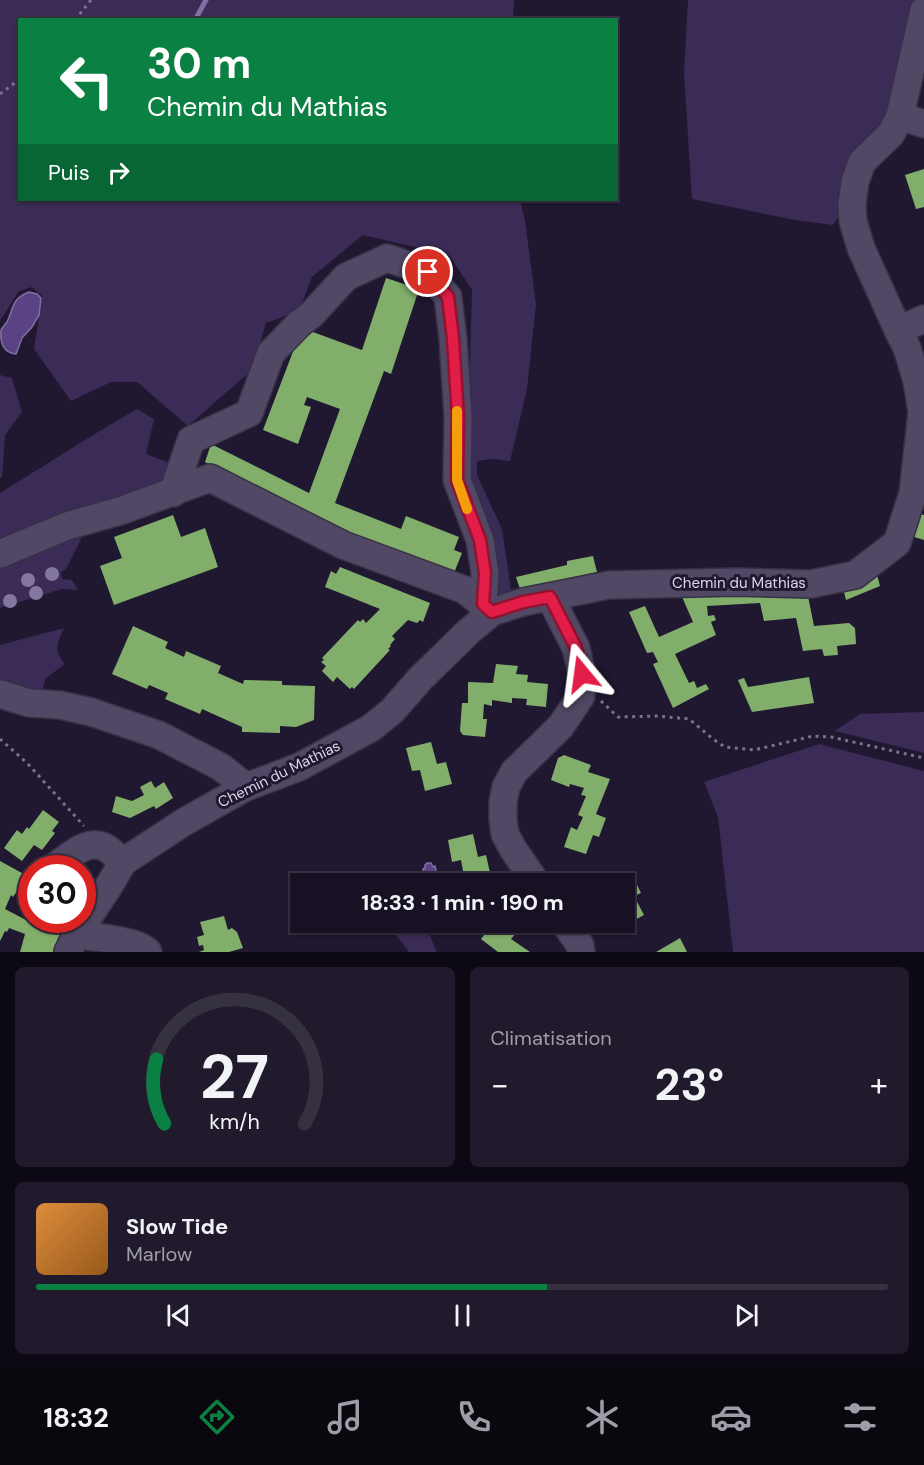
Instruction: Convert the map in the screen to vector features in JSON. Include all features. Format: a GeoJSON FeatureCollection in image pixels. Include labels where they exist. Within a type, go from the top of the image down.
{"type":"FeatureCollection","features":[{"type":"Feature","properties":{"kind":"street","name":"Chemin du Mathias"},"geometry":{"type":"LineString","coordinates":[[72,944],[123,862],[184,822],[246,787],[299,767],[371,728],[392,711],[488,608],[609,585],[736,582],[811,584],[855,575],[897,543],[913,494],[922,412],[917,381],[907,348],[861,248],[853,221],[852,204],[855,182],[862,162],[891,134],[912,120],[924,10]]}},
{"type":"Feature","properties":{"kind":"street"},"geometry":{"type":"LineString","coordinates":[[173,493],[191,440],[249,413],[271,353],[311,315],[346,276],[387,258],[428,272],[448,297],[458,417],[457,480],[480,540],[488,608]]}},
{"type":"Feature","properties":{"kind":"street"},"geometry":{"type":"LineString","coordinates":[[898,330],[924,319]]}},
{"type":"Feature","properties":{"kind":"street"},"geometry":{"type":"LineString","coordinates":[[0,554],[67,526],[123,510],[210,478],[343,545],[465,590],[488,608]]}},
{"type":"Feature","properties":{"kind":"street"},"geometry":{"type":"LineString","coordinates":[[529,873],[506,834],[502,819],[506,787],[514,772],[561,726],[581,696],[582,689],[582,674],[576,648],[550,597]]}},
{"type":"Feature","properties":{"kind":"street"},"geometry":{"type":"LineString","coordinates":[[0,694],[29,703],[60,705],[91,712],[159,735],[220,767],[246,787]]}},
{"type":"Feature","properties":{"kind":"street"},"geometry":{"type":"LineString","coordinates":[[71,855],[82,847],[96,845],[107,849],[123,862]]}},
{"type":"Feature","properties":{"kind":"street"},"geometry":{"type":"LineString","coordinates":[[572,933],[580,945],[581,952]]}},
{"type":"Feature","properties":{"kind":"street"},"geometry":{"type":"LineString","coordinates":[[72,944],[126,942],[144,947],[148,952]]}},
{"type":"Feature","properties":{"kind":"path"},"geometry":{"type":"LineString","coordinates":[[77,18],[91,0]]}},
{"type":"Feature","properties":{"kind":"path"},"geometry":{"type":"LineString","coordinates":[[0,94],[18,80]]}},
{"type":"Feature","properties":{"kind":"path"},"geometry":{"type":"LineString","coordinates":[[582,689],[603,702],[618,717],[658,716],[690,719],[726,747],[754,750],[813,736],[831,737],[924,758]]}},
{"type":"Feature","properties":{"kind":"path"},"geometry":{"type":"LineString","coordinates":[[0,739],[28,764],[73,812],[96,845]]}},
{"type":"Feature","properties":{"kind":"shaded area"},"geometry":{"type":"Polygon","coordinates":[[[0,0],[514,0],[513,18],[18,18],[18,201],[520,201],[525,220],[536,304],[527,389],[510,461],[494,459],[477,461],[477,475],[502,529],[512,596],[499,596],[495,586],[467,464],[472,290],[449,255],[363,235],[312,277],[299,311],[266,323],[252,370],[188,426],[137,382],[111,382],[71,401],[34,349],[42,296],[32,287],[19,291],[0,321],[0,0]]]}},
{"type":"Feature","properties":{"kind":"shaded area"},"geometry":{"type":"Polygon","coordinates":[[[688,0],[916,0],[890,112],[833,225],[795,220],[692,199],[684,73],[688,0]]]}},
{"type":"Feature","properties":{"kind":"shaded area"},"geometry":{"type":"Polygon","coordinates":[[[29,292],[41,298],[39,315],[22,338],[16,354],[8,352],[3,346],[1,330],[16,301],[29,292]]]}},
{"type":"Feature","properties":{"kind":"shaded area"},"geometry":{"type":"Polygon","coordinates":[[[0,375],[12,378],[22,412],[5,435],[2,477],[0,478],[0,375]]]}},
{"type":"Feature","properties":{"kind":"shaded area"},"geometry":{"type":"Polygon","coordinates":[[[137,409],[154,419],[146,454],[176,465],[158,484],[0,542],[0,493],[137,409]]]}},
{"type":"Feature","properties":{"kind":"shaded area"},"geometry":{"type":"Polygon","coordinates":[[[86,529],[66,569],[61,572],[62,579],[72,580],[78,590],[62,589],[0,608],[0,562],[86,529]]]}},
{"type":"Feature","properties":{"kind":"shaded area"},"geometry":{"type":"Polygon","coordinates":[[[64,628],[57,647],[65,664],[46,678],[42,691],[0,687],[0,645],[64,628]]]}},
{"type":"Feature","properties":{"kind":"shaded area"},"geometry":{"type":"Polygon","coordinates":[[[924,712],[924,753],[835,731],[860,714],[924,712]]]}},
{"type":"Feature","properties":{"kind":"shaded area"},"geometry":{"type":"Polygon","coordinates":[[[819,744],[924,771],[924,952],[733,952],[718,817],[704,782],[819,744]]]}},
{"type":"Feature","properties":{"kind":"shaded area"},"geometry":{"type":"Polygon","coordinates":[[[431,863],[433,867],[435,866],[437,873],[424,873],[425,865],[431,863]]]}},
{"type":"Feature","properties":{"kind":"shaded area"},"geometry":{"type":"Polygon","coordinates":[[[395,933],[429,933],[437,952],[409,952],[395,933]]]}},
{"type":"Feature","properties":{"kind":"building"},"geometry":{"type":"Polygon","coordinates":[[[924,169],[924,207],[916,209],[905,175],[924,169]]]}},
{"type":"Feature","properties":{"kind":"building"},"geometry":{"type":"Polygon","coordinates":[[[386,278],[419,289],[391,374],[384,371],[335,503],[401,529],[406,516],[459,537],[454,550],[462,553],[454,573],[310,520],[311,516],[205,462],[211,444],[309,493],[340,409],[307,397],[304,405],[311,407],[298,444],[263,430],[302,328],[362,350],[386,278]]]}},
{"type":"Feature","properties":{"kind":"building"},"geometry":{"type":"Polygon","coordinates":[[[917,513],[924,515],[924,540],[911,536],[917,513]]]}},
{"type":"Feature","properties":{"kind":"building"},"geometry":{"type":"Polygon","coordinates":[[[173,515],[181,537],[205,528],[218,567],[114,605],[100,566],[122,558],[114,537],[173,515]]]}},
{"type":"Feature","properties":{"kind":"building"},"geometry":{"type":"Polygon","coordinates":[[[593,556],[597,572],[520,589],[516,577],[567,565],[567,561],[593,556]]]}},
{"type":"Feature","properties":{"kind":"building"},"geometry":{"type":"Polygon","coordinates":[[[340,567],[430,603],[423,622],[408,620],[392,636],[395,639],[388,649],[390,650],[354,689],[352,687],[350,689],[337,677],[333,682],[322,671],[326,666],[321,662],[324,660],[322,658],[358,620],[360,622],[363,619],[366,623],[380,609],[325,587],[331,571],[336,574],[340,567]]]}},
{"type":"Feature","properties":{"kind":"building"},"geometry":{"type":"Polygon","coordinates":[[[876,571],[880,586],[846,600],[842,584],[876,571]]]}},
{"type":"Feature","properties":{"kind":"building"},"geometry":{"type":"Polygon","coordinates":[[[679,590],[807,591],[814,626],[849,623],[855,628],[856,644],[837,646],[838,655],[824,656],[822,649],[803,651],[796,618],[764,621],[760,603],[707,606],[708,616],[714,615],[716,620],[711,622],[716,635],[675,654],[689,683],[694,681],[697,688],[706,684],[709,689],[673,708],[653,664],[658,662],[653,652],[647,653],[629,612],[645,606],[659,637],[693,622],[679,590]]]}},
{"type":"Feature","properties":{"kind":"building"},"geometry":{"type":"Polygon","coordinates":[[[133,626],[168,642],[165,648],[184,657],[186,651],[221,666],[218,673],[243,684],[244,680],[282,681],[282,685],[315,686],[314,720],[296,727],[280,726],[280,733],[242,732],[242,727],[202,709],[200,714],[165,699],[168,693],[149,685],[147,689],[112,674],[133,626]]]}},
{"type":"Feature","properties":{"kind":"building"},"geometry":{"type":"Polygon","coordinates":[[[496,664],[518,666],[516,674],[528,675],[527,682],[548,684],[546,707],[526,705],[527,699],[512,698],[512,703],[492,700],[492,706],[484,704],[483,719],[487,719],[485,737],[463,735],[460,731],[462,703],[468,703],[468,682],[493,683],[496,664]]]}},
{"type":"Feature","properties":{"kind":"building"},"geometry":{"type":"Polygon","coordinates":[[[809,677],[814,703],[752,712],[738,680],[744,678],[748,687],[809,677]]]}},
{"type":"Feature","properties":{"kind":"building"},"geometry":{"type":"Polygon","coordinates":[[[431,742],[437,764],[446,762],[452,784],[425,791],[420,770],[412,771],[406,748],[431,742]]]}},
{"type":"Feature","properties":{"kind":"building"},"geometry":{"type":"Polygon","coordinates":[[[564,755],[591,765],[588,772],[610,779],[596,814],[606,818],[599,837],[593,835],[586,854],[564,847],[571,827],[577,830],[583,817],[578,815],[586,796],[581,795],[584,788],[570,784],[569,787],[551,780],[558,758],[564,755]]]}},
{"type":"Feature","properties":{"kind":"building"},"geometry":{"type":"Polygon","coordinates":[[[151,781],[155,788],[164,782],[173,798],[156,809],[154,806],[130,818],[112,812],[116,796],[132,801],[144,795],[140,787],[151,781]]]}},
{"type":"Feature","properties":{"kind":"building"},"geometry":{"type":"Polygon","coordinates":[[[43,810],[59,822],[52,831],[55,833],[42,850],[34,845],[26,855],[18,855],[18,858],[4,848],[17,830],[22,834],[27,827],[29,829],[43,810]]]}},
{"type":"Feature","properties":{"kind":"building"},"geometry":{"type":"Polygon","coordinates":[[[473,834],[478,857],[486,855],[490,873],[463,873],[461,860],[452,862],[448,840],[473,834]]]}},
{"type":"Feature","properties":{"kind":"building"},"geometry":{"type":"Polygon","coordinates":[[[0,861],[18,871],[18,890],[13,897],[11,895],[5,909],[18,916],[18,931],[9,928],[0,941],[0,861]]]}},
{"type":"Feature","properties":{"kind":"building"},"geometry":{"type":"Polygon","coordinates":[[[635,881],[641,893],[635,896],[635,881]]]}},
{"type":"Feature","properties":{"kind":"building"},"geometry":{"type":"Polygon","coordinates":[[[635,898],[644,915],[635,920],[635,898]]]}},
{"type":"Feature","properties":{"kind":"building"},"geometry":{"type":"Polygon","coordinates":[[[224,916],[228,930],[232,928],[237,932],[243,948],[229,952],[199,952],[204,950],[203,945],[199,946],[197,937],[204,935],[200,922],[224,916]]]}},
{"type":"Feature","properties":{"kind":"building"},"geometry":{"type":"Polygon","coordinates":[[[22,933],[67,933],[55,952],[20,952],[25,934],[22,933]]]}},
{"type":"Feature","properties":{"kind":"building"},"geometry":{"type":"Polygon","coordinates":[[[486,933],[516,933],[511,939],[530,952],[498,952],[481,939],[486,933]]]}},
{"type":"Feature","properties":{"kind":"building"},"geometry":{"type":"Polygon","coordinates":[[[680,938],[687,952],[656,952],[675,941],[680,938]]]}},
{"type":"Feature","properties":{"kind":"waterway"},"geometry":{"type":"LineString","coordinates":[[196,18],[206,0]]}},
{"type":"Feature","properties":{"kind":"slow traffic"},"geometry":{"type":"LineString","coordinates":[[457,411],[457,480],[467,509]]}},
{"type":"Feature","properties":{"kind":"route"},"geometry":{"type":"LineString","coordinates":[[428,272],[448,297],[458,417],[457,480],[480,540],[485,573],[483,604],[492,612],[523,602],[550,597],[576,648],[582,674]]}}]}
